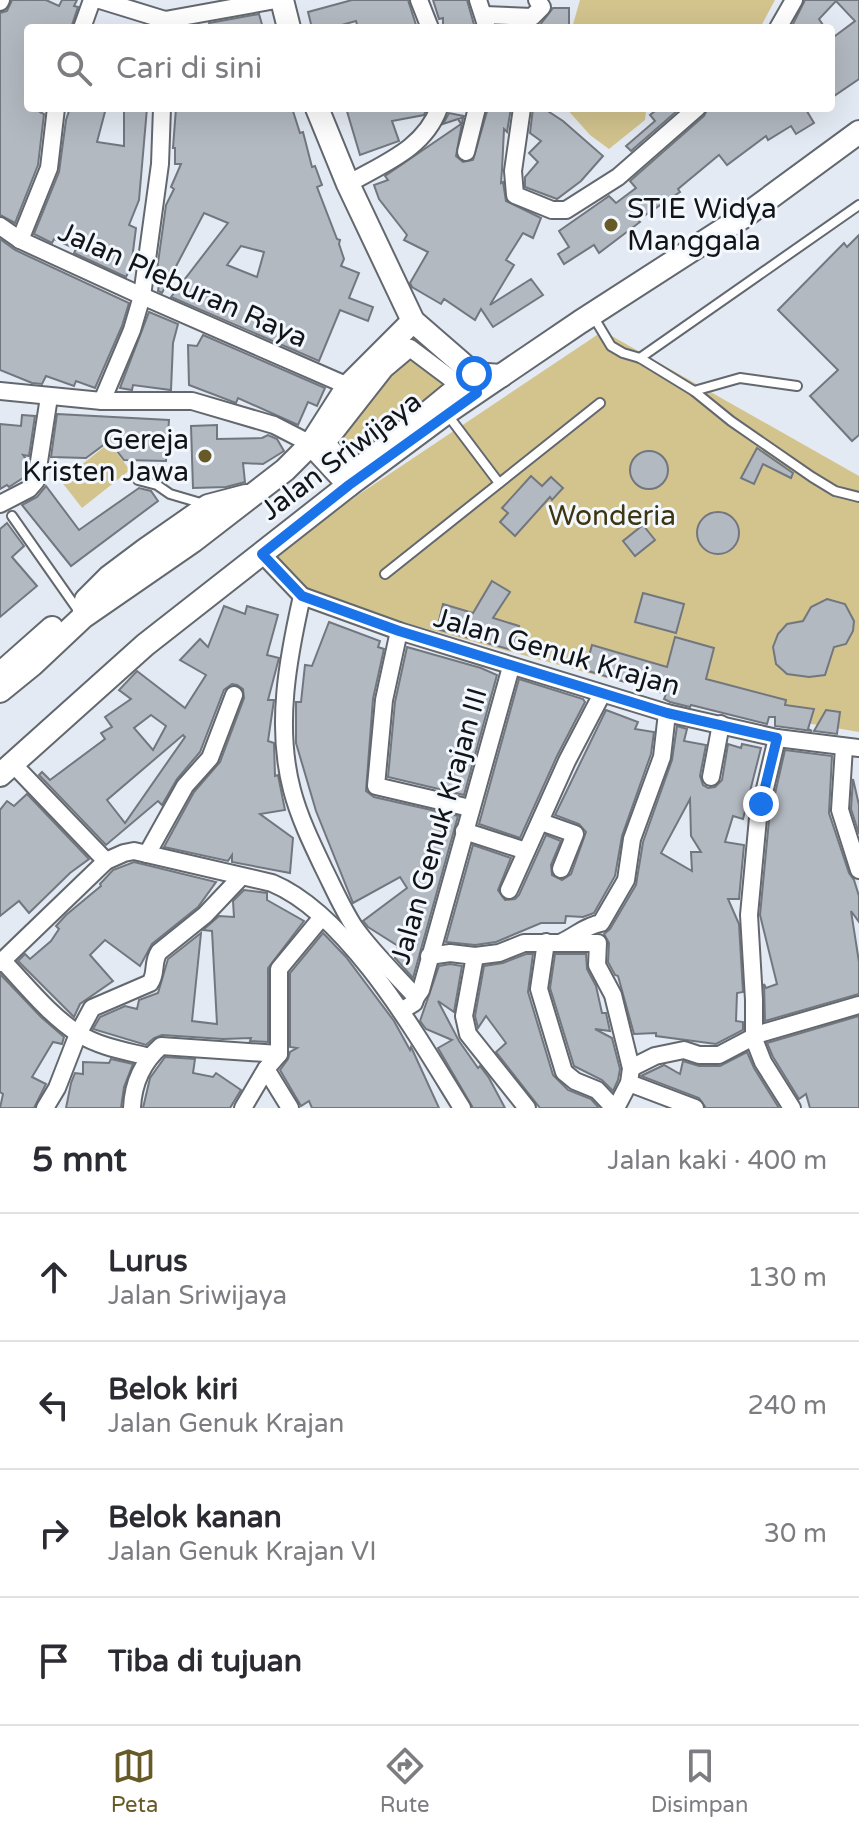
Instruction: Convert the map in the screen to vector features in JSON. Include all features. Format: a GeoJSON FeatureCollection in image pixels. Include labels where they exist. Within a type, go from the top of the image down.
{"type":"FeatureCollection","features":[{"type":"Feature","properties":{"kind":"main road"},"geometry":{"type":"LineString","coordinates":[[279,0],[288,24]]}},
{"type":"Feature","properties":{"kind":"main road"},"geometry":{"type":"LineString","coordinates":[[319,112],[348,184],[413,321],[476,383],[501,376],[598,324],[859,132]]}},
{"type":"Feature","properties":{"kind":"main road","name":"Jalan Sriwijaya"},"geometry":{"type":"LineString","coordinates":[[0,691],[83,617],[256,494],[311,444],[348,386],[413,321]]}},
{"type":"Feature","properties":{"kind":"main road","name":"Jalan Sriwijaya"},"geometry":{"type":"LineString","coordinates":[[6,769],[145,645],[446,413],[476,383]]}},
{"type":"Feature","properties":{"kind":"main road"},"geometry":{"type":"LineString","coordinates":[[311,444],[349,485]]}},
{"type":"Feature","properties":{"kind":"main road"},"geometry":{"type":"LineString","coordinates":[[0,674],[53,627],[83,617],[86,600],[109,577],[208,506],[256,494]]}},
{"type":"Feature","properties":{"kind":"street"},"geometry":{"type":"LineString","coordinates":[[83,24],[92,0]]}},
{"type":"Feature","properties":{"kind":"street"},"geometry":{"type":"LineString","coordinates":[[100,0],[165,24],[279,0]]}},
{"type":"Feature","properties":{"kind":"street"},"geometry":{"type":"LineString","coordinates":[[150,0],[165,24]]}},
{"type":"Feature","properties":{"kind":"street"},"geometry":{"type":"LineString","coordinates":[[419,0],[428,24]]}},
{"type":"Feature","properties":{"kind":"street"},"geometry":{"type":"LineString","coordinates":[[780,24],[794,0]]}},
{"type":"Feature","properties":{"kind":"street"},"geometry":{"type":"LineString","coordinates":[[483,14],[532,17],[544,2]]}},
{"type":"Feature","properties":{"kind":"street"},"geometry":{"type":"LineString","coordinates":[[539,24],[544,2]]}},
{"type":"Feature","properties":{"kind":"street"},"geometry":{"type":"LineString","coordinates":[[20,240],[49,168],[56,112]]}},
{"type":"Feature","properties":{"kind":"street"},"geometry":{"type":"LineString","coordinates":[[102,401],[132,330],[142,296],[160,164],[162,112]]}},
{"type":"Feature","properties":{"kind":"street"},"geometry":{"type":"LineString","coordinates":[[348,184],[418,143],[437,112]]}},
{"type":"Feature","properties":{"kind":"street"},"geometry":{"type":"LineString","coordinates":[[466,152],[476,112]]}},
{"type":"Feature","properties":{"kind":"street"},"geometry":{"type":"LineString","coordinates":[[521,112],[513,171],[515,195],[552,210],[566,210],[618,177],[692,112]]}},
{"type":"Feature","properties":{"kind":"street","name":"Jalan Pleburan Raya"},"geometry":{"type":"LineString","coordinates":[[0,226],[20,240],[348,386]]}},
{"type":"Feature","properties":{"kind":"street"},"geometry":{"type":"LineString","coordinates":[[410,348],[458,384],[352,471],[327,443],[385,369],[410,348]]}},
{"type":"Feature","properties":{"kind":"street"},"geometry":{"type":"LineString","coordinates":[[0,391],[102,401],[192,401],[274,425],[311,444]]}},
{"type":"Feature","properties":{"kind":"street"},"geometry":{"type":"LineString","coordinates":[[6,510],[36,481],[49,397]]}},
{"type":"Feature","properties":{"kind":"street","name":"Jalan Genuk Krajan"},"geometry":{"type":"LineString","coordinates":[[262,554],[302,596],[399,631],[667,713],[777,738],[851,747]]}},
{"type":"Feature","properties":{"kind":"street"},"geometry":{"type":"LineString","coordinates":[[302,596],[290,647],[284,736],[292,792],[310,841],[348,917],[410,1005],[462,1108]]}},
{"type":"Feature","properties":{"kind":"street"},"geometry":{"type":"LineString","coordinates":[[399,631],[384,700],[376,786],[470,808]]}},
{"type":"Feature","properties":{"kind":"street","name":"Jalan Genuk Krajan III"},"geometry":{"type":"LineString","coordinates":[[410,1005],[421,990],[511,667]]}},
{"type":"Feature","properties":{"kind":"street"},"geometry":{"type":"LineString","coordinates":[[509,890],[567,761],[602,694]]}},
{"type":"Feature","properties":{"kind":"street"},"geometry":{"type":"LineString","coordinates":[[147,854],[185,786],[210,758],[234,695]]}},
{"type":"Feature","properties":{"kind":"street"},"geometry":{"type":"LineString","coordinates":[[554,942],[574,936],[585,926],[601,923],[626,880],[632,839],[662,757],[667,713]]}},
{"type":"Feature","properties":{"kind":"street"},"geometry":{"type":"LineString","coordinates":[[711,777],[721,724]]}},
{"type":"Feature","properties":{"kind":"street"},"geometry":{"type":"LineString","coordinates":[[777,738],[758,818],[748,900],[754,1039],[763,1062],[792,1108]]}},
{"type":"Feature","properties":{"kind":"street"},"geometry":{"type":"LineString","coordinates":[[851,747],[840,810],[859,870]]}},
{"type":"Feature","properties":{"kind":"street"},"geometry":{"type":"LineString","coordinates":[[6,769],[106,861]]}},
{"type":"Feature","properties":{"kind":"street"},"geometry":{"type":"LineString","coordinates":[[541,822],[575,834],[561,869]]}},
{"type":"Feature","properties":{"kind":"street"},"geometry":{"type":"LineString","coordinates":[[464,831],[526,851]]}},
{"type":"Feature","properties":{"kind":"street"},"geometry":{"type":"LineString","coordinates":[[149,1057],[99,1044],[78,1034],[1,962],[106,861],[129,852],[277,885],[322,917],[363,962],[410,1005]]}},
{"type":"Feature","properties":{"kind":"street"},"geometry":{"type":"LineString","coordinates":[[45,1108],[57,1088],[78,1034],[96,1005],[150,983],[154,959],[159,952],[205,915],[241,877]]}},
{"type":"Feature","properties":{"kind":"street"},"geometry":{"type":"LineString","coordinates":[[243,1108],[266,1069],[279,1054],[279,969],[322,917]]}},
{"type":"Feature","properties":{"kind":"street"},"geometry":{"type":"LineString","coordinates":[[554,942],[539,989],[564,1072],[575,1081],[597,1090],[615,1108],[630,1075],[655,1056],[684,1050],[699,1055],[719,1055],[759,1034],[859,1005]]}},
{"type":"Feature","properties":{"kind":"street"},"geometry":{"type":"LineString","coordinates":[[429,956],[499,953],[524,943],[598,943],[597,965],[613,995],[630,1075]]}},
{"type":"Feature","properties":{"kind":"street"},"geometry":{"type":"LineString","coordinates":[[475,956],[465,1010],[468,1034],[527,1108]]}},
{"type":"Feature","properties":{"kind":"street"},"geometry":{"type":"LineString","coordinates":[[132,1108],[141,1069],[161,1046],[279,1054]]}},
{"type":"Feature","properties":{"kind":"street"},"geometry":{"type":"LineString","coordinates":[[266,1069],[290,1108]]}},
{"type":"Feature","properties":{"kind":"street"},"geometry":{"type":"LineString","coordinates":[[630,1075],[695,1108]]}},
{"type":"Feature","properties":{"kind":"lane"},"geometry":{"type":"LineString","coordinates":[[640,358],[859,205]]}},
{"type":"Feature","properties":{"kind":"lane"},"geometry":{"type":"LineString","coordinates":[[598,324],[611,346],[640,358],[694,391],[731,421],[812,477],[835,491],[859,497]]}},
{"type":"Feature","properties":{"kind":"lane"},"geometry":{"type":"LineString","coordinates":[[694,391],[740,378],[797,386]]}},
{"type":"Feature","properties":{"kind":"lane"},"geometry":{"type":"LineString","coordinates":[[385,574],[600,403]]}},
{"type":"Feature","properties":{"kind":"lane"},"geometry":{"type":"LineString","coordinates":[[446,413],[499,483]]}},
{"type":"Feature","properties":{"kind":"lane"},"geometry":{"type":"LineString","coordinates":[[138,480],[208,506]]}},
{"type":"Feature","properties":{"kind":"lane"},"geometry":{"type":"LineString","coordinates":[[6,510],[83,617]]}},
{"type":"Feature","properties":{"kind":"green space"},"geometry":{"type":"Polygon","coordinates":[[[580,0],[775,0],[762,24],[573,24],[580,0]]]}},
{"type":"Feature","properties":{"kind":"green space"},"geometry":{"type":"Polygon","coordinates":[[[570,112],[646,112],[645,120],[609,149],[590,135],[570,112]]]}},
{"type":"Feature","properties":{"kind":"green space","name":"Wonderia"},"geometry":{"type":"Polygon","coordinates":[[[603,331],[859,476],[859,732],[712,707],[307,596],[270,554],[603,331]]]}},
{"type":"Feature","properties":{"kind":"green space"},"geometry":{"type":"Polygon","coordinates":[[[403,340],[467,381],[341,464],[320,438],[403,340]]]}},
{"type":"Feature","properties":{"kind":"green space"},"geometry":{"type":"Polygon","coordinates":[[[109,443],[130,470],[82,508],[61,481],[109,443]]]}},
{"type":"Feature","properties":{"kind":"building"},"geometry":{"type":"Polygon","coordinates":[[[12,0],[46,0],[59,6],[62,0],[77,0],[74,6],[78,7],[72,24],[24,24],[24,112],[44,114],[38,165],[15,223],[0,215],[0,13],[7,11],[12,0]]]}},
{"type":"Feature","properties":{"kind":"building"},"geometry":{"type":"Polygon","coordinates":[[[352,0],[408,0],[416,24],[357,24],[356,21],[311,24],[308,12],[352,0]]]}},
{"type":"Feature","properties":{"kind":"building"},"geometry":{"type":"Polygon","coordinates":[[[433,0],[467,0],[474,24],[443,24],[443,18],[439,19],[433,0]]]}},
{"type":"Feature","properties":{"kind":"building"},"geometry":{"type":"Polygon","coordinates":[[[805,0],[859,0],[859,79],[835,95],[835,36],[855,21],[836,1],[819,19],[822,24],[793,24],[805,0]]]}},
{"type":"Feature","properties":{"kind":"building"},"geometry":{"type":"Polygon","coordinates":[[[553,8],[569,8],[569,24],[541,24],[553,8]]]}},
{"type":"Feature","properties":{"kind":"building"},"geometry":{"type":"Polygon","coordinates":[[[259,14],[262,24],[209,24],[259,14]]]}},
{"type":"Feature","properties":{"kind":"building"},"geometry":{"type":"Polygon","coordinates":[[[69,112],[105,112],[97,142],[124,146],[124,112],[147,112],[139,200],[129,225],[136,228],[131,267],[126,277],[74,253],[76,249],[54,239],[52,243],[34,234],[59,172],[69,112]]]}},
{"type":"Feature","properties":{"kind":"building"},"geometry":{"type":"Polygon","coordinates":[[[176,112],[293,112],[300,133],[303,132],[312,167],[315,166],[322,185],[317,187],[340,240],[344,259],[341,266],[359,273],[349,298],[373,307],[368,321],[340,310],[319,361],[171,297],[228,223],[204,213],[162,293],[158,291],[161,270],[157,270],[166,205],[181,164],[175,164],[176,112]],[[241,246],[227,265],[257,277],[264,252],[241,246]]]}},
{"type":"Feature","properties":{"kind":"building"},"geometry":{"type":"Polygon","coordinates":[[[347,112],[425,112],[424,115],[392,121],[399,141],[360,155],[347,112]]]}},
{"type":"Feature","properties":{"kind":"building"},"geometry":{"type":"Polygon","coordinates":[[[487,112],[510,112],[507,132],[504,129],[501,183],[506,201],[541,218],[533,238],[523,233],[506,260],[514,265],[490,305],[531,279],[543,295],[493,327],[481,309],[475,320],[444,299],[441,304],[412,287],[410,283],[428,252],[404,240],[407,235],[379,199],[374,185],[388,180],[385,176],[461,124],[458,119],[443,124],[449,113],[464,116],[461,118],[463,118],[456,156],[463,162],[473,160],[487,112]]]}},
{"type":"Feature","properties":{"kind":"building"},"geometry":{"type":"Polygon","coordinates":[[[533,112],[549,112],[603,156],[581,181],[557,199],[525,187],[525,177],[538,162],[529,153],[541,141],[530,133],[533,112]]]}},
{"type":"Feature","properties":{"kind":"building"},"geometry":{"type":"Polygon","coordinates":[[[654,112],[676,112],[631,151],[626,146],[655,121],[650,115],[654,112]]]}},
{"type":"Feature","properties":{"kind":"building"},"geometry":{"type":"Polygon","coordinates":[[[706,112],[807,112],[814,123],[796,134],[791,126],[768,140],[766,136],[727,165],[719,155],[678,189],[680,192],[638,220],[640,222],[599,253],[594,245],[564,264],[558,254],[569,247],[559,231],[609,196],[616,203],[636,188],[630,181],[706,112]]]}},
{"type":"Feature","properties":{"kind":"building"},"geometry":{"type":"Polygon","coordinates":[[[859,235],[859,435],[852,441],[810,396],[838,370],[778,310],[844,243],[847,247],[859,235]]]}},
{"type":"Feature","properties":{"kind":"building"},"geometry":{"type":"Polygon","coordinates":[[[0,239],[15,250],[129,303],[95,388],[76,381],[74,386],[46,376],[42,384],[32,383],[0,370],[0,239]]]}},
{"type":"Feature","properties":{"kind":"building"},"geometry":{"type":"Polygon","coordinates":[[[149,312],[178,324],[173,343],[171,390],[133,385],[132,390],[120,388],[149,312]]]}},
{"type":"Feature","properties":{"kind":"building"},"geometry":{"type":"Polygon","coordinates":[[[203,335],[325,388],[317,406],[308,402],[298,425],[238,398],[236,403],[189,385],[188,345],[197,346],[203,335]]]}},
{"type":"Feature","properties":{"kind":"building"},"geometry":{"type":"Polygon","coordinates":[[[57,414],[169,420],[166,461],[124,460],[109,441],[86,458],[51,457],[57,414]]]}},
{"type":"Feature","properties":{"kind":"building"},"geometry":{"type":"Polygon","coordinates":[[[22,415],[35,416],[29,456],[23,455],[28,462],[26,476],[0,489],[0,424],[21,426],[22,415]]]}},
{"type":"Feature","properties":{"kind":"building"},"geometry":{"type":"Polygon","coordinates":[[[217,425],[217,439],[262,438],[268,435],[277,439],[284,451],[263,464],[243,463],[245,482],[226,487],[193,488],[191,426],[217,425]]]}},
{"type":"Feature","properties":{"kind":"building"},"geometry":{"type":"Polygon","coordinates":[[[757,448],[793,473],[791,478],[763,464],[754,484],[741,478],[757,448]]]}},
{"type":"Feature","properties":{"kind":"building"},"geometry":{"type":"Polygon","coordinates":[[[649,451],[662,457],[668,470],[662,483],[649,489],[636,483],[630,470],[636,457],[649,451]]]}},
{"type":"Feature","properties":{"kind":"building"},"geometry":{"type":"Polygon","coordinates":[[[531,476],[542,486],[551,477],[563,488],[552,500],[550,497],[515,536],[500,522],[508,513],[502,508],[531,476]]]}},
{"type":"Feature","properties":{"kind":"building"},"geometry":{"type":"Polygon","coordinates":[[[46,486],[79,530],[139,488],[151,491],[158,501],[71,566],[22,505],[37,497],[46,486]]]}},
{"type":"Feature","properties":{"kind":"building"},"geometry":{"type":"Polygon","coordinates":[[[718,512],[733,518],[739,533],[733,548],[718,554],[703,548],[697,533],[703,518],[718,512]]]}},
{"type":"Feature","properties":{"kind":"building"},"geometry":{"type":"Polygon","coordinates":[[[7,523],[24,546],[12,557],[37,586],[0,617],[0,529],[7,523]]]}},
{"type":"Feature","properties":{"kind":"building"},"geometry":{"type":"Polygon","coordinates":[[[643,525],[655,540],[635,556],[623,541],[643,525]]]}},
{"type":"Feature","properties":{"kind":"building"},"geometry":{"type":"Polygon","coordinates":[[[492,581],[510,592],[493,618],[519,626],[512,650],[437,629],[443,604],[473,613],[492,581]]]}},
{"type":"Feature","properties":{"kind":"building"},"geometry":{"type":"Polygon","coordinates":[[[643,593],[684,604],[676,633],[635,622],[643,593]]]}},
{"type":"Feature","properties":{"kind":"building"},"geometry":{"type":"Polygon","coordinates":[[[827,599],[845,604],[854,621],[853,631],[846,644],[834,647],[825,675],[809,677],[787,674],[776,664],[773,647],[778,634],[787,624],[803,621],[811,607],[827,599]]]}},
{"type":"Feature","properties":{"kind":"building"},"geometry":{"type":"Polygon","coordinates":[[[224,606],[245,614],[247,606],[278,615],[267,655],[279,658],[268,700],[274,700],[268,741],[274,743],[275,776],[278,775],[285,810],[260,814],[293,838],[290,873],[232,862],[232,855],[228,861],[164,847],[194,792],[220,762],[244,698],[243,689],[237,685],[232,684],[224,690],[200,752],[177,779],[162,805],[158,801],[106,845],[39,775],[42,772],[50,780],[105,739],[101,733],[112,727],[105,717],[131,699],[119,690],[137,671],[185,708],[206,675],[180,660],[200,639],[208,647],[224,606]],[[151,715],[134,728],[153,750],[166,726],[151,715]],[[183,735],[107,800],[125,823],[185,737],[183,735]]]}},
{"type":"Feature","properties":{"kind":"building"},"geometry":{"type":"Polygon","coordinates":[[[329,622],[380,641],[378,647],[384,649],[373,699],[366,791],[374,797],[458,816],[413,978],[395,958],[398,946],[363,921],[407,888],[400,877],[353,903],[316,811],[296,743],[296,702],[301,702],[305,665],[312,666],[329,622]]]}},
{"type":"Feature","properties":{"kind":"building"},"geometry":{"type":"Polygon","coordinates":[[[675,637],[714,648],[706,679],[786,700],[785,705],[814,709],[808,729],[812,731],[775,726],[775,717],[769,717],[767,724],[670,702],[664,699],[666,694],[585,670],[592,645],[667,667],[675,637]]]}},
{"type":"Feature","properties":{"kind":"building"},"geometry":{"type":"Polygon","coordinates":[[[407,647],[497,675],[464,795],[388,777],[395,702],[407,647]]]}},
{"type":"Feature","properties":{"kind":"building"},"geometry":{"type":"Polygon","coordinates":[[[519,679],[585,702],[520,838],[479,824],[519,679]]]}},
{"type":"Feature","properties":{"kind":"building"},"geometry":{"type":"Polygon","coordinates":[[[606,710],[638,722],[635,729],[654,732],[651,754],[622,836],[615,876],[594,913],[583,917],[566,916],[565,923],[541,923],[496,942],[475,945],[446,942],[473,845],[511,858],[498,890],[505,900],[515,899],[519,895],[546,835],[561,841],[551,865],[552,875],[562,880],[571,874],[586,832],[579,824],[555,815],[606,710]]]}},
{"type":"Feature","properties":{"kind":"building"},"geometry":{"type":"Polygon","coordinates":[[[826,710],[840,712],[837,734],[814,731],[826,710]]]}},
{"type":"Feature","properties":{"kind":"building"},"geometry":{"type":"Polygon","coordinates":[[[677,726],[687,729],[684,741],[706,745],[700,776],[703,785],[708,788],[715,787],[722,780],[728,744],[741,748],[742,744],[761,748],[743,819],[733,816],[725,842],[744,845],[739,899],[728,899],[739,924],[743,992],[737,993],[736,1021],[743,1022],[743,1030],[716,1044],[656,1036],[656,1033],[634,1034],[618,976],[608,962],[609,943],[604,934],[636,885],[643,842],[672,760],[677,726]],[[690,799],[661,853],[692,871],[691,852],[701,852],[691,836],[690,799]]]}},
{"type":"Feature","properties":{"kind":"building"},"geometry":{"type":"Polygon","coordinates":[[[785,750],[832,756],[829,813],[859,896],[859,922],[851,911],[859,962],[859,994],[765,1021],[764,984],[766,988],[777,984],[760,915],[769,820],[785,750]]]}},
{"type":"Feature","properties":{"kind":"building"},"geometry":{"type":"Polygon","coordinates":[[[853,779],[859,805],[859,834],[851,809],[853,779]]]}},
{"type":"Feature","properties":{"kind":"building"},"geometry":{"type":"Polygon","coordinates":[[[27,794],[89,859],[29,913],[19,901],[0,916],[0,810],[7,801],[14,806],[27,794]]]}},
{"type":"Feature","properties":{"kind":"building"},"geometry":{"type":"Polygon","coordinates":[[[134,862],[216,882],[198,907],[152,944],[140,966],[105,940],[90,955],[113,981],[80,1004],[74,1017],[18,961],[25,954],[30,959],[51,941],[59,929],[56,926],[101,886],[113,870],[134,862]]]}},
{"type":"Feature","properties":{"kind":"building"},"geometry":{"type":"Polygon","coordinates":[[[244,890],[267,893],[267,900],[304,921],[268,968],[268,1042],[250,1041],[251,1038],[162,1035],[146,1045],[93,1029],[100,1017],[125,1006],[137,1009],[139,1000],[158,993],[168,959],[201,933],[192,1021],[217,1024],[212,931],[203,930],[219,916],[234,917],[233,901],[244,890]]]}},
{"type":"Feature","properties":{"kind":"building"},"geometry":{"type":"Polygon","coordinates":[[[323,933],[346,957],[394,1021],[410,1050],[411,1047],[439,1108],[312,1108],[309,1101],[301,1106],[280,1070],[290,1052],[297,1048],[290,1047],[290,973],[323,933]]]}},
{"type":"Feature","properties":{"kind":"building"},"geometry":{"type":"Polygon","coordinates":[[[533,954],[528,992],[553,1075],[568,1090],[591,1099],[599,1108],[540,1108],[496,1052],[506,1043],[486,1016],[478,1028],[475,1016],[484,966],[533,954]]]}},
{"type":"Feature","properties":{"kind":"building"},"geometry":{"type":"Polygon","coordinates":[[[555,954],[586,954],[587,969],[596,986],[610,1031],[595,1029],[612,1038],[620,1069],[613,1091],[602,1080],[574,1066],[550,988],[555,954]]]}},
{"type":"Feature","properties":{"kind":"building"},"geometry":{"type":"Polygon","coordinates":[[[439,966],[462,966],[454,1012],[438,1001],[459,1041],[489,1078],[505,1108],[473,1108],[438,1048],[452,1040],[426,1029],[420,1021],[439,966]]]}},
{"type":"Feature","properties":{"kind":"building"},"geometry":{"type":"Polygon","coordinates":[[[0,974],[64,1037],[62,1044],[53,1042],[32,1077],[46,1084],[34,1108],[0,1108],[3,1094],[0,1092],[0,974]]]}},
{"type":"Feature","properties":{"kind":"building"},"geometry":{"type":"Polygon","coordinates":[[[859,1016],[859,1108],[810,1108],[806,1094],[799,1099],[767,1043],[859,1016]]]}},
{"type":"Feature","properties":{"kind":"building"},"geometry":{"type":"Polygon","coordinates":[[[747,1052],[779,1108],[706,1108],[699,1098],[641,1076],[664,1065],[680,1074],[683,1061],[699,1066],[720,1066],[747,1052]]]}},
{"type":"Feature","properties":{"kind":"building"},"geometry":{"type":"Polygon","coordinates":[[[165,1057],[195,1059],[193,1073],[213,1077],[216,1073],[241,1090],[230,1108],[143,1108],[150,1078],[165,1057]]]}},
{"type":"Feature","properties":{"kind":"building"},"geometry":{"type":"Polygon","coordinates":[[[111,1059],[133,1064],[124,1087],[121,1108],[66,1108],[75,1073],[83,1074],[83,1062],[109,1063],[111,1059]]]}},
{"type":"Feature","properties":{"kind":"place","name":"STIE Widya Manggala"},"geometry":{"type":"Point","coordinates":[611,225]}},
{"type":"Feature","properties":{"kind":"place","name":"Gereja Kristen Jawa"},"geometry":{"type":"Point","coordinates":[205,456]}},
{"type":"Feature","properties":{"kind":"route"},"geometry":{"type":"LineString","coordinates":[[474,374],[477,393],[349,485],[262,554],[302,596],[399,631],[667,713],[777,738],[761,804]]}}]}
